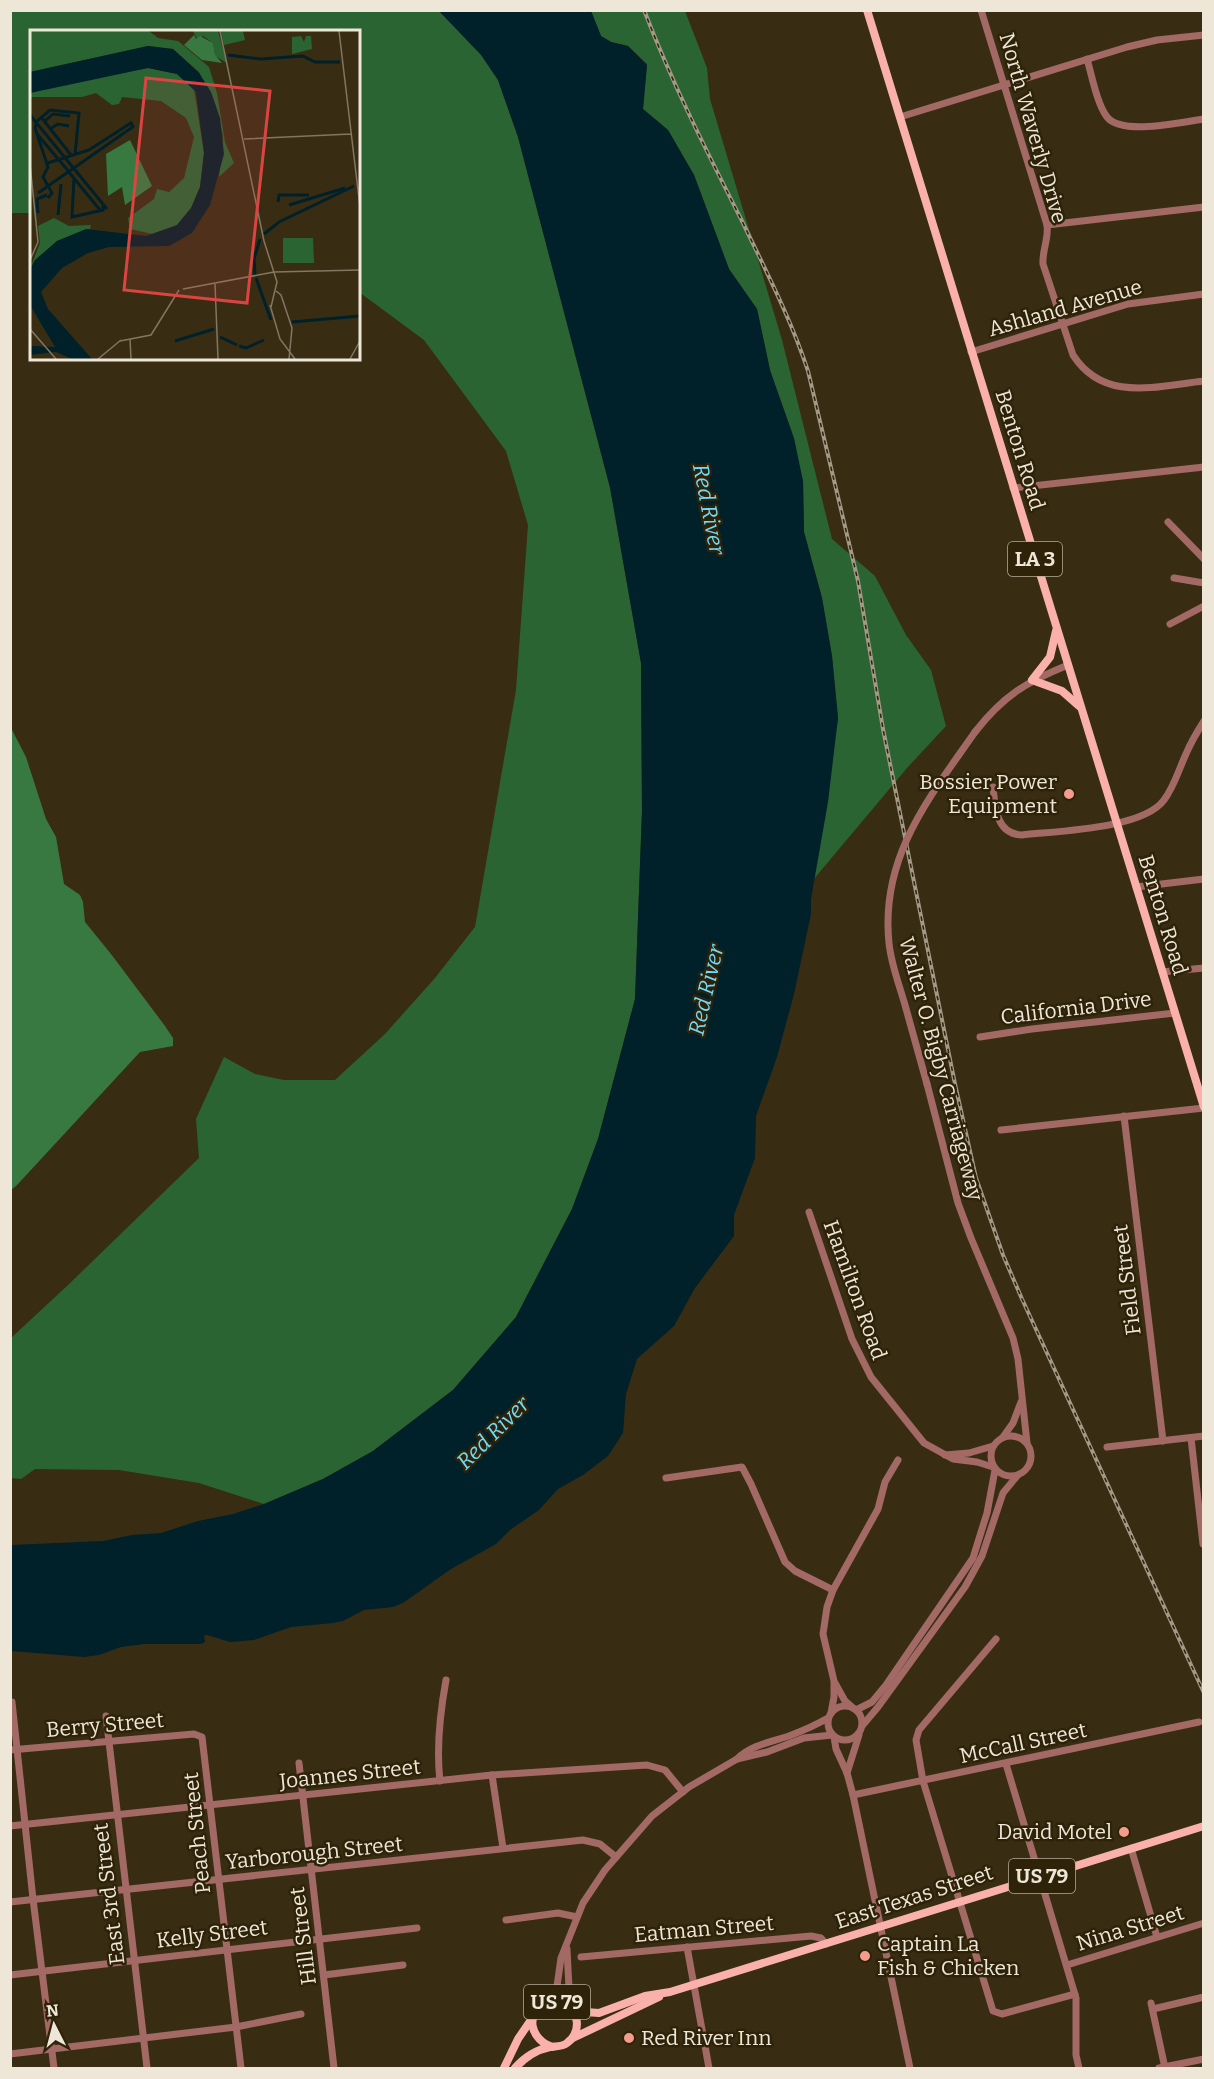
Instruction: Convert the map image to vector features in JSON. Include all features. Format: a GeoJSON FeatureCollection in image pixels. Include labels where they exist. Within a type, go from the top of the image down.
{"type":"FeatureCollection","features":[{"type":"Feature","properties":{"kind":"main road","name":"Benton Road"},"geometry":{"type":"LineString","coordinates":[[867,10],[1203,1108]]}},
{"type":"Feature","properties":{"kind":"main road"},"geometry":{"type":"LineString","coordinates":[[1057,629],[1050,657],[1032,680],[1062,690],[1082,709]]}},
{"type":"Feature","properties":{"kind":"main road","name":"East Texas Street"},"geometry":{"type":"LineString","coordinates":[[546,2004],[559,2002],[571,2009],[599,2013],[637,1999],[670,1992],[1203,1826]]}},
{"type":"Feature","properties":{"kind":"main road","name":"East Texas Street"},"geometry":{"type":"LineString","coordinates":[[515,2068],[529,2055],[564,2045],[573,2038],[670,1992]]}},
{"type":"Feature","properties":{"kind":"main road","name":"US 79"},"geometry":{"type":"LineString","coordinates":[[546,2004],[536,2012],[532,2024],[540,2042],[553,2047]]}},
{"type":"Feature","properties":{"kind":"main road","name":"US 79"},"geometry":{"type":"LineString","coordinates":[[571,2009],[577,2021],[573,2038]]}},
{"type":"Feature","properties":{"kind":"main road","name":"US 79"},"geometry":{"type":"LineString","coordinates":[[504,2068],[518,2039],[534,2017]]}},
{"type":"Feature","properties":{"kind":"street","name":"North Waverly Drive"},"geometry":{"type":"LineString","coordinates":[[981,10],[1047,225],[1043,264],[1070,348],[1077,361],[1087,373],[1107,384],[1121,388],[1203,381]]}},
{"type":"Feature","properties":{"kind":"street"},"geometry":{"type":"LineString","coordinates":[[900,117],[1146,42],[1203,35]]}},
{"type":"Feature","properties":{"kind":"street"},"geometry":{"type":"LineString","coordinates":[[1087,59],[1103,110],[1114,123],[1136,127],[1203,119]]}},
{"type":"Feature","properties":{"kind":"street"},"geometry":{"type":"LineString","coordinates":[[1047,225],[1203,207]]}},
{"type":"Feature","properties":{"kind":"street","name":"Ashland Avenue"},"geometry":{"type":"LineString","coordinates":[[971,352],[1128,304],[1203,294]]}},
{"type":"Feature","properties":{"kind":"street"},"geometry":{"type":"LineString","coordinates":[[1013,488],[1203,467]]}},
{"type":"Feature","properties":{"kind":"street"},"geometry":{"type":"LineString","coordinates":[[1168,522],[1203,559]]}},
{"type":"Feature","properties":{"kind":"street"},"geometry":{"type":"LineString","coordinates":[[1174,578],[1203,583]]}},
{"type":"Feature","properties":{"kind":"street"},"geometry":{"type":"LineString","coordinates":[[1170,624],[1203,606]]}},
{"type":"Feature","properties":{"kind":"street","name":"Walter O. Bigby Carriageway"},"geometry":{"type":"LineString","coordinates":[[1027,1443],[1018,1359],[1013,1338],[958,1203],[892,958],[888,928],[890,894],[898,858],[910,830],[930,796],[975,732],[1002,701],[1032,680],[1068,665]]}},
{"type":"Feature","properties":{"kind":"street"},"geometry":{"type":"LineString","coordinates":[[993,787],[997,817],[1005,829],[1014,834],[1116,824],[1149,813],[1163,802],[1170,792],[1203,721]]}},
{"type":"Feature","properties":{"kind":"street"},"geometry":{"type":"LineString","coordinates":[[1136,887],[1203,879]]}},
{"type":"Feature","properties":{"kind":"street"},"geometry":{"type":"LineString","coordinates":[[1162,972],[1203,968]]}},
{"type":"Feature","properties":{"kind":"street","name":"California Drive"},"geometry":{"type":"LineString","coordinates":[[980,1037],[1175,1013]]}},
{"type":"Feature","properties":{"kind":"street"},"geometry":{"type":"LineString","coordinates":[[1001,1130],[1203,1108]]}},
{"type":"Feature","properties":{"kind":"street","name":"Field Street"},"geometry":{"type":"LineString","coordinates":[[1124,1116],[1163,1441]]}},
{"type":"Feature","properties":{"kind":"street","name":"Hamilton Road"},"geometry":{"type":"LineString","coordinates":[[809,1212],[852,1339],[871,1377],[924,1443],[953,1459],[994,1468]]}},
{"type":"Feature","properties":{"kind":"street","name":"Walter O. Bigby Carriageway"},"geometry":{"type":"LineString","coordinates":[[1002,1438],[1013,1423],[1021,1399]]}},
{"type":"Feature","properties":{"kind":"street"},"geometry":{"type":"LineString","coordinates":[[737,1759],[767,1752],[804,1738],[833,1736],[839,1740],[851,1739],[878,1707],[965,1587],[990,1538],[1001,1499],[1030,1462],[1030,1449],[1027,1443],[1015,1436],[1002,1438],[993,1446],[969,1453],[945,1455]]}},
{"type":"Feature","properties":{"kind":"street"},"geometry":{"type":"LineString","coordinates":[[1107,1447],[1203,1436]]}},
{"type":"Feature","properties":{"kind":"street"},"geometry":{"type":"LineString","coordinates":[[1191,1438],[1203,1544]]}},
{"type":"Feature","properties":{"kind":"street"},"geometry":{"type":"LineString","coordinates":[[993,1446],[990,1459],[994,1468],[1005,1476],[1017,1476]]}},
{"type":"Feature","properties":{"kind":"street"},"geometry":{"type":"LineString","coordinates":[[898,1460],[885,1482],[878,1509],[833,1590],[827,1607],[823,1634],[834,1681],[829,1730],[847,1773],[853,1796],[910,2068]]}},
{"type":"Feature","properties":{"kind":"street"},"geometry":{"type":"LineString","coordinates":[[666,1478],[742,1467],[752,1484],[785,1562],[795,1570],[833,1590]]}},
{"type":"Feature","properties":{"kind":"street"},"geometry":{"type":"LineString","coordinates":[[546,2004],[555,1993],[561,1958],[567,1949],[577,1917],[592,1887],[652,1816],[683,1792],[754,1747],[790,1736],[829,1716],[838,1707],[855,1709],[872,1701],[886,1685],[973,1558],[987,1513],[994,1468]]}},
{"type":"Feature","properties":{"kind":"street"},"geometry":{"type":"LineString","coordinates":[[996,1639],[919,1730],[916,1740],[923,1781],[990,2000],[996,2013],[1002,2014],[1075,1994]]}},
{"type":"Feature","properties":{"kind":"street"},"geometry":{"type":"LineString","coordinates":[[440,1781],[439,1737],[446,1680]]}},
{"type":"Feature","properties":{"kind":"street"},"geometry":{"type":"LineString","coordinates":[[834,1681],[845,1701],[855,1709],[862,1720],[847,1773]]}},
{"type":"Feature","properties":{"kind":"street"},"geometry":{"type":"LineString","coordinates":[[12,1702],[14,1750],[54,2068]]}},
{"type":"Feature","properties":{"kind":"street","name":"East 3rd Street"},"geometry":{"type":"LineString","coordinates":[[106,1716],[147,2068]]}},
{"type":"Feature","properties":{"kind":"street","name":"McCall Street"},"geometry":{"type":"LineString","coordinates":[[853,1796],[1199,1722]]}},
{"type":"Feature","properties":{"kind":"street","name":"Berry Street"},"geometry":{"type":"LineString","coordinates":[[14,1750],[194,1734],[202,1737]]}},
{"type":"Feature","properties":{"kind":"street","name":"Peach Street"},"geometry":{"type":"LineString","coordinates":[[202,1737],[241,2068]]}},
{"type":"Feature","properties":{"kind":"street","name":"Hill Street"},"geometry":{"type":"LineString","coordinates":[[298,1763],[334,2068]]}},
{"type":"Feature","properties":{"kind":"street"},"geometry":{"type":"LineString","coordinates":[[1006,1764],[1075,1994],[1079,2068]]}},
{"type":"Feature","properties":{"kind":"street","name":"Joannes Street"},"geometry":{"type":"LineString","coordinates":[[10,1826],[492,1775],[653,1766],[670,1773],[683,1792]]}},
{"type":"Feature","properties":{"kind":"street"},"geometry":{"type":"LineString","coordinates":[[492,1775],[503,1848]]}},
{"type":"Feature","properties":{"kind":"street","name":"Yarborough Street"},"geometry":{"type":"LineString","coordinates":[[10,1902],[590,1840],[600,1844],[616,1857]]}},
{"type":"Feature","properties":{"kind":"street"},"geometry":{"type":"LineString","coordinates":[[1131,1848],[1157,1937]]}},
{"type":"Feature","properties":{"kind":"street"},"geometry":{"type":"LineString","coordinates":[[506,1920],[558,1913],[577,1917]]}},
{"type":"Feature","properties":{"kind":"street","name":"Nina Street"},"geometry":{"type":"LineString","coordinates":[[1066,1965],[1203,1923]]}},
{"type":"Feature","properties":{"kind":"street","name":"Kelly Street"},"geometry":{"type":"LineString","coordinates":[[10,1975],[417,1928]]}},
{"type":"Feature","properties":{"kind":"street","name":"Eatman Street"},"geometry":{"type":"LineString","coordinates":[[581,1957],[811,1936],[821,1938],[826,1944]]}},
{"type":"Feature","properties":{"kind":"street"},"geometry":{"type":"LineString","coordinates":[[687,1947],[709,2068]]}},
{"type":"Feature","properties":{"kind":"street"},"geometry":{"type":"LineString","coordinates":[[567,1949],[571,2009]]}},
{"type":"Feature","properties":{"kind":"street"},"geometry":{"type":"LineString","coordinates":[[324,1975],[403,1965]]}},
{"type":"Feature","properties":{"kind":"street"},"geometry":{"type":"LineString","coordinates":[[1203,1997],[1152,2006],[1163,2068],[1203,2059]]}},
{"type":"Feature","properties":{"kind":"street"},"geometry":{"type":"LineString","coordinates":[[10,2054],[236,2027],[301,2014]]}},
{"type":"Feature","properties":{"kind":"green space"},"geometry":{"type":"Polygon","coordinates":[[[11,11],[439,11],[482,55],[498,80],[518,137],[610,488],[641,663],[642,811],[635,999],[598,1139],[572,1209],[516,1317],[453,1390],[373,1451],[323,1479],[264,1504],[199,1483],[119,1470],[35,1469],[21,1479],[11,1478],[11,1338],[199,1158],[196,1119],[224,1057],[255,1074],[284,1080],[335,1080],[385,1034],[435,978],[475,927],[516,690],[528,525],[506,451],[424,340],[360,293],[360,30],[30,30],[30,213],[11,213],[11,11]]]}},
{"type":"Feature","properties":{"kind":"green space"},"geometry":{"type":"Polygon","coordinates":[[[591,11],[685,11],[707,68],[710,99],[782,340],[832,539],[875,576],[906,635],[931,670],[946,726],[907,768],[813,880],[838,718],[832,656],[822,598],[804,532],[803,481],[770,370],[757,309],[729,269],[694,175],[668,130],[643,109],[647,64],[628,46],[611,42],[601,36],[591,11]]]}},
{"type":"Feature","properties":{"kind":"green space"},"geometry":{"type":"Polygon","coordinates":[[[11,728],[26,757],[46,819],[56,837],[64,884],[80,895],[85,922],[165,1026],[173,1038],[173,1046],[140,1052],[11,1190],[11,728]]]}},
{"type":"Feature","properties":{"kind":"water","name":"Red River"},"geometry":{"type":"Polygon","coordinates":[[[439,11],[591,11],[601,36],[611,42],[628,46],[647,65],[643,109],[668,130],[694,175],[729,269],[757,309],[770,370],[794,438],[803,481],[804,532],[822,598],[832,656],[838,718],[828,802],[811,899],[811,914],[794,994],[777,1057],[756,1116],[755,1158],[734,1215],[734,1236],[695,1288],[674,1326],[637,1359],[626,1394],[623,1433],[608,1456],[583,1475],[558,1489],[539,1510],[510,1530],[496,1544],[451,1569],[403,1603],[393,1607],[364,1610],[343,1621],[291,1627],[254,1640],[230,1642],[207,1635],[204,1636],[205,1642],[201,1644],[144,1644],[121,1647],[99,1655],[84,1657],[11,1651],[11,1545],[103,1541],[132,1535],[161,1533],[264,1504],[323,1479],[373,1451],[453,1390],[516,1317],[572,1209],[598,1139],[635,999],[642,811],[641,663],[610,487],[518,137],[498,80],[481,55],[439,11]]]}},
{"type":"Feature","properties":{"kind":"railway"},"geometry":{"type":"LineString","coordinates":[[644,10],[690,117],[778,295],[808,371],[858,581],[883,729],[976,1178],[1003,1255],[1022,1299],[1204,1693]]}},
{"type":"Feature","properties":{"kind":"place","name":"Bossier Power Equipment"},"geometry":{"type":"Point","coordinates":[1069,794]}},
{"type":"Feature","properties":{"kind":"place","name":"David Motel"},"geometry":{"type":"Point","coordinates":[1124,1832]}},
{"type":"Feature","properties":{"kind":"place","name":"Captain La Fish & Chicken"},"geometry":{"type":"Point","coordinates":[865,1956]}},
{"type":"Feature","properties":{"kind":"place","name":"Red River Inn"},"geometry":{"type":"Point","coordinates":[629,2038]}}]}
